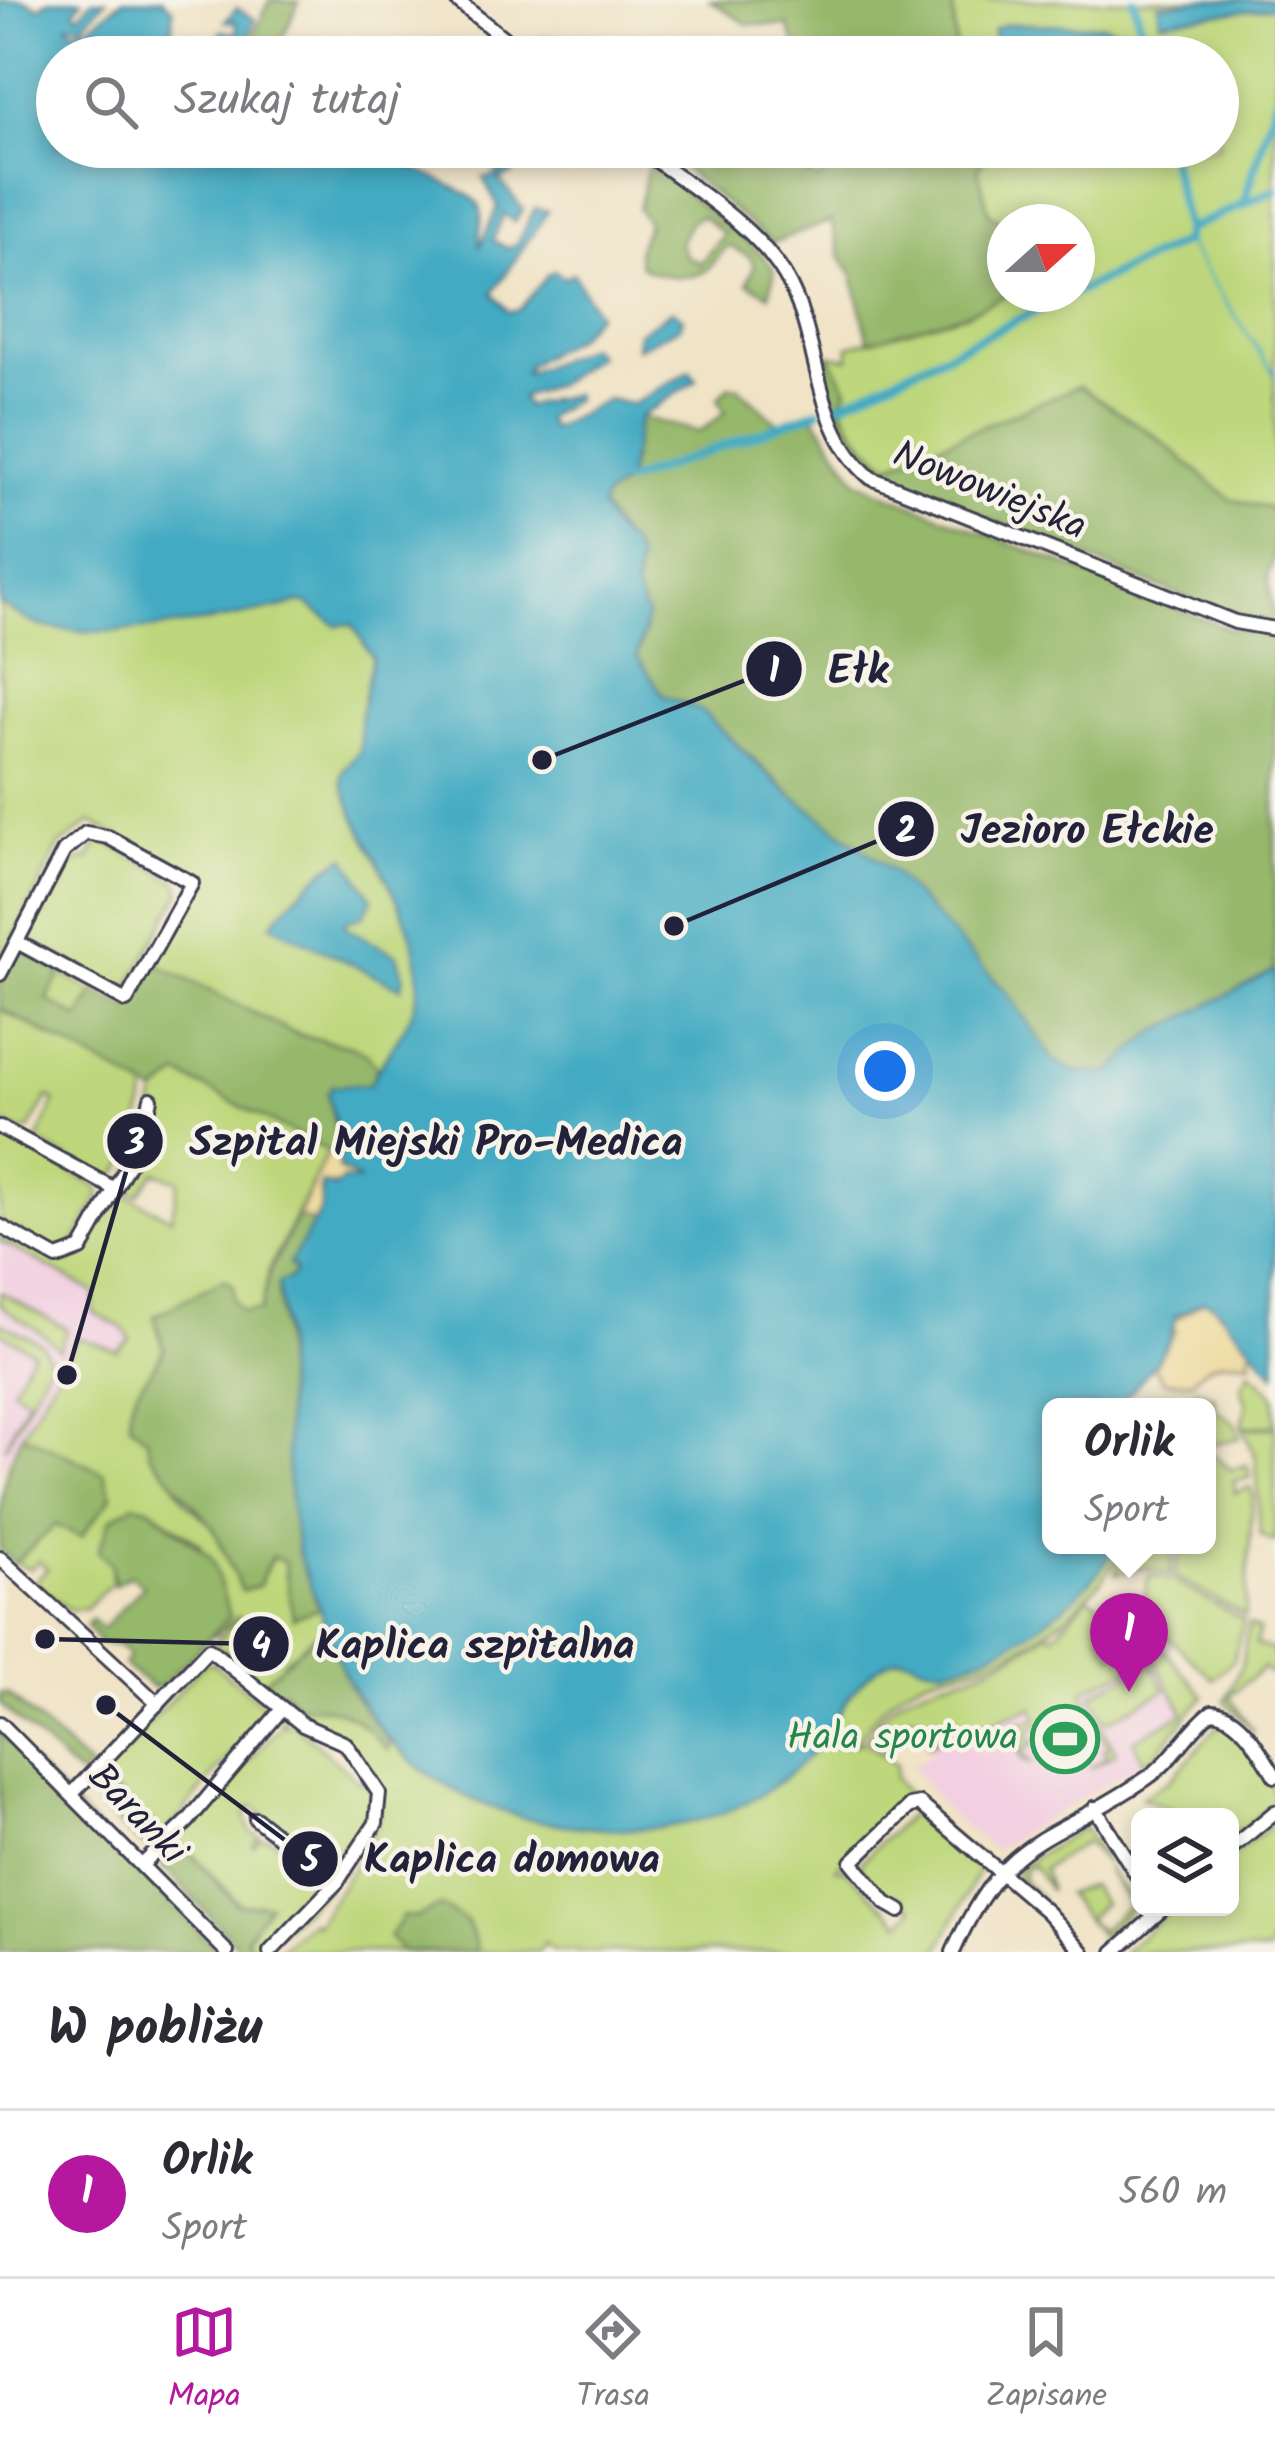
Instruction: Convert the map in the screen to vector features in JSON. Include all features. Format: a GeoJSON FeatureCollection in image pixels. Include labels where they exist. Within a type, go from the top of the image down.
{"type":"FeatureCollection","features":[{"type":"Feature","properties":{"kind":"street"},"geometry":{"type":"LineString","coordinates":[[456,0],[471,5],[504,36]]}},
{"type":"Feature","properties":{"kind":"street","name":"Nowowiejska"},"geometry":{"type":"LineString","coordinates":[[665,168],[749,236],[782,271],[801,313],[833,428],[850,457],[871,478],[1235,622],[1275,629]]}},
{"type":"Feature","properties":{"kind":"street"},"geometry":{"type":"LineString","coordinates":[[0,974],[64,850],[78,838],[98,832],[192,883],[126,1001],[17,942]]}},
{"type":"Feature","properties":{"kind":"street"},"geometry":{"type":"LineString","coordinates":[[0,1226],[66,1259],[80,1250],[140,1144],[151,1099]]}},
{"type":"Feature","properties":{"kind":"street"},"geometry":{"type":"LineString","coordinates":[[0,1127],[113,1188]]}},
{"type":"Feature","properties":{"kind":"street"},"geometry":{"type":"LineString","coordinates":[[0,1558],[158,1704]]}},
{"type":"Feature","properties":{"kind":"street"},"geometry":{"type":"LineString","coordinates":[[73,1793],[209,1649],[282,1709],[346,1744],[377,1784],[376,1823],[337,1882],[271,1952]]}},
{"type":"Feature","properties":{"kind":"street"},"geometry":{"type":"LineString","coordinates":[[143,1864],[188,1821],[282,1709]]}},
{"type":"Feature","properties":{"kind":"street"},"geometry":{"type":"LineString","coordinates":[[952,1952],[972,1909],[998,1871],[1019,1851],[1162,1767],[1216,1711],[1243,1731],[1275,1776]]}},
{"type":"Feature","properties":{"kind":"street","name":"Baranki"},"geometry":{"type":"LineString","coordinates":[[0,1723],[227,1952]]}},
{"type":"Feature","properties":{"kind":"street"},"geometry":{"type":"LineString","coordinates":[[900,1911],[886,1903],[852,1862],[913,1805],[924,1805],[1083,1952]]}},
{"type":"Feature","properties":{"kind":"street"},"geometry":{"type":"LineString","coordinates":[[1094,1808],[1131,1866]]}},
{"type":"Feature","properties":{"kind":"street"},"geometry":{"type":"LineString","coordinates":[[1239,1842],[1275,1812]]}},
{"type":"Feature","properties":{"kind":"street"},"geometry":{"type":"LineString","coordinates":[[256,1819],[337,1882]]}},
{"type":"Feature","properties":{"kind":"street"},"geometry":{"type":"LineString","coordinates":[[1114,1952],[1154,1916]]}},
{"type":"Feature","properties":{"kind":"shaded area"},"geometry":{"type":"Polygon","coordinates":[[[0,1237],[161,1325],[90,1460],[26,1426],[0,1471],[0,1237]]]}},
{"type":"Feature","properties":{"kind":"shaded area"},"geometry":{"type":"Polygon","coordinates":[[[1153,1657],[1184,1713],[1133,1741],[1144,1761],[995,1849],[950,1815],[912,1766],[932,1754],[926,1736],[942,1740],[930,1707],[1007,1717],[1033,1707],[1038,1718],[1153,1657]]]}},
{"type":"Feature","properties":{"kind":"green space"},"geometry":{"type":"Polygon","coordinates":[[[270,0],[299,2],[282,36],[253,36],[270,0]]]}},
{"type":"Feature","properties":{"kind":"green space"},"geometry":{"type":"Polygon","coordinates":[[[710,0],[939,0],[953,5],[955,36],[792,36],[788,26],[747,24],[710,0]]]}},
{"type":"Feature","properties":{"kind":"green space"},"geometry":{"type":"Polygon","coordinates":[[[939,0],[1275,0],[1275,510],[1230,499],[1154,435],[1079,387],[890,465],[855,429],[842,404],[829,355],[849,358],[849,346],[987,304],[987,312],[1095,312],[1095,204],[987,205],[979,168],[1239,168],[1239,36],[955,36],[953,6],[939,0]]]}},
{"type":"Feature","properties":{"kind":"green space"},"geometry":{"type":"Polygon","coordinates":[[[648,168],[655,168],[763,255],[775,271],[769,295],[748,283],[754,266],[750,257],[729,246],[708,269],[693,276],[664,275],[640,265],[637,251],[648,223],[638,209],[648,168]],[[702,216],[691,221],[680,242],[686,256],[700,263],[724,234],[702,216]]]}},
{"type":"Feature","properties":{"kind":"green space"},"geometry":{"type":"Polygon","coordinates":[[[683,168],[799,168],[821,180],[825,168],[979,168],[987,205],[987,304],[869,341],[852,273],[842,260],[831,221],[772,243],[683,168]]]}},
{"type":"Feature","properties":{"kind":"green space"},"geometry":{"type":"Polygon","coordinates":[[[829,355],[848,389],[840,404],[860,441],[890,465],[1079,386],[1154,435],[1230,499],[1275,510],[1275,556],[1268,575],[1275,625],[1224,613],[880,476],[856,450],[841,422],[823,357],[829,355]]]}},
{"type":"Feature","properties":{"kind":"green space"},"geometry":{"type":"Polygon","coordinates":[[[730,386],[738,387],[779,424],[813,414],[857,480],[880,492],[1226,628],[1275,635],[1275,970],[1151,1035],[1107,1074],[1074,1071],[1054,1061],[1009,995],[700,710],[664,696],[637,656],[645,630],[635,589],[638,561],[601,507],[604,498],[626,482],[640,417],[699,432],[725,413],[718,398],[730,386]]]}},
{"type":"Feature","properties":{"kind":"green space"},"geometry":{"type":"Polygon","coordinates":[[[0,516],[348,522],[476,1048],[377,1068],[358,1052],[276,1025],[154,963],[198,882],[91,822],[59,846],[0,964],[0,516]]]}},
{"type":"Feature","properties":{"kind":"green space"},"geometry":{"type":"Polygon","coordinates":[[[100,839],[178,882],[181,892],[128,988],[121,989],[32,942],[30,935],[69,864],[90,858],[100,839]]]}},
{"type":"Feature","properties":{"kind":"green space"},"geometry":{"type":"Polygon","coordinates":[[[22,950],[61,973],[47,1000],[79,1018],[95,991],[129,1009],[154,963],[298,1035],[367,1054],[377,1068],[370,1084],[357,1089],[345,1085],[328,1094],[342,1158],[180,1075],[156,1094],[0,1008],[0,983],[16,952],[22,950]]]}},
{"type":"Feature","properties":{"kind":"green space"},"geometry":{"type":"Polygon","coordinates":[[[61,974],[94,992],[76,1025],[43,1007],[61,974]]]}},
{"type":"Feature","properties":{"kind":"green space"},"geometry":{"type":"Polygon","coordinates":[[[0,1009],[147,1089],[130,1154],[108,1181],[37,1141],[55,1101],[48,1097],[29,1130],[21,1132],[0,1121],[0,1009]]]}},
{"type":"Feature","properties":{"kind":"green space"},"geometry":{"type":"Polygon","coordinates":[[[180,1075],[328,1151],[269,1270],[261,1311],[241,1312],[233,1300],[164,1338],[158,1359],[130,1409],[130,1423],[147,1439],[186,1502],[213,1527],[232,1571],[258,1586],[273,1556],[284,1562],[285,1573],[297,1549],[321,1613],[820,1693],[1064,1554],[1120,1554],[1084,1600],[1046,1631],[1005,1655],[904,1689],[880,1710],[855,1744],[864,1741],[896,1765],[895,1778],[908,1796],[836,1868],[845,1869],[901,1922],[913,1909],[902,1897],[889,1898],[861,1868],[862,1860],[914,1811],[922,1811],[981,1866],[938,1952],[554,1952],[544,1943],[539,1952],[277,1952],[311,1921],[316,1925],[368,1842],[381,1810],[375,1777],[351,1752],[283,1704],[247,1675],[248,1670],[245,1673],[234,1664],[237,1660],[224,1649],[218,1651],[216,1643],[240,1615],[216,1635],[207,1636],[230,1616],[200,1544],[149,1507],[99,1551],[111,1562],[112,1583],[84,1609],[69,1610],[34,1582],[47,1569],[39,1561],[30,1569],[14,1563],[56,1524],[81,1536],[112,1496],[91,1467],[22,1434],[78,1337],[117,1351],[130,1339],[123,1328],[93,1312],[94,1292],[0,1241],[0,1230],[68,1262],[82,1251],[116,1190],[171,1218],[179,1181],[155,1172],[138,1195],[122,1187],[148,1138],[156,1094],[180,1075]],[[318,1632],[283,1662],[269,1687],[306,1706],[339,1706],[360,1718],[387,1749],[390,1744],[318,1632]]]}},
{"type":"Feature","properties":{"kind":"green space"},"geometry":{"type":"Polygon","coordinates":[[[0,1134],[98,1187],[100,1196],[70,1252],[61,1255],[0,1222],[0,1134]]]}},
{"type":"Feature","properties":{"kind":"green space"},"geometry":{"type":"Polygon","coordinates":[[[298,1216],[314,1223],[290,1265],[295,1269],[292,1278],[278,1284],[297,1549],[319,1608],[293,1618],[284,1562],[272,1556],[258,1586],[242,1591],[213,1527],[149,1453],[147,1439],[130,1423],[130,1411],[164,1350],[154,1316],[224,1279],[233,1285],[233,1300],[241,1311],[260,1311],[270,1271],[298,1216]]]}},
{"type":"Feature","properties":{"kind":"green space"},"geometry":{"type":"Polygon","coordinates":[[[0,1292],[67,1329],[59,1350],[0,1304],[0,1292]]]}},
{"type":"Feature","properties":{"kind":"green space"},"geometry":{"type":"Polygon","coordinates":[[[0,1322],[42,1344],[50,1361],[5,1447],[28,1398],[12,1389],[33,1351],[0,1332],[0,1322]]]}},
{"type":"Feature","properties":{"kind":"green space"},"geometry":{"type":"Polygon","coordinates":[[[1250,1371],[1275,1396],[1275,1425],[1242,1427],[1247,1404],[1241,1388],[1250,1371]]]}},
{"type":"Feature","properties":{"kind":"green space"},"geometry":{"type":"Polygon","coordinates":[[[1197,1389],[1214,1398],[1192,1398],[1197,1389]]]}},
{"type":"Feature","properties":{"kind":"green space"},"geometry":{"type":"Polygon","coordinates":[[[1216,1406],[1234,1422],[1240,1438],[1216,1443],[1216,1406]]]}},
{"type":"Feature","properties":{"kind":"green space"},"geometry":{"type":"Polygon","coordinates":[[[1275,1427],[1275,1542],[1260,1535],[1256,1457],[1243,1429],[1275,1427]]]}},
{"type":"Feature","properties":{"kind":"green space"},"geometry":{"type":"Polygon","coordinates":[[[22,1434],[104,1473],[112,1496],[81,1537],[56,1525],[14,1563],[0,1550],[0,1518],[6,1477],[22,1434]]]}},
{"type":"Feature","properties":{"kind":"green space"},"geometry":{"type":"Polygon","coordinates":[[[1216,1457],[1231,1470],[1247,1465],[1250,1478],[1234,1481],[1235,1493],[1250,1487],[1253,1495],[1245,1616],[1174,1576],[1180,1554],[1216,1554],[1216,1457]]]}},
{"type":"Feature","properties":{"kind":"green space"},"geometry":{"type":"Polygon","coordinates":[[[135,1504],[149,1507],[212,1558],[230,1616],[163,1685],[153,1688],[123,1665],[129,1656],[118,1645],[99,1643],[86,1625],[91,1619],[102,1629],[143,1586],[131,1575],[114,1585],[111,1563],[98,1551],[111,1519],[135,1504]]]}},
{"type":"Feature","properties":{"kind":"green space"},"geometry":{"type":"Polygon","coordinates":[[[1124,1554],[1173,1554],[1170,1575],[1146,1568],[1115,1574],[1124,1554]]]}},
{"type":"Feature","properties":{"kind":"green space"},"geometry":{"type":"Polygon","coordinates":[[[1149,1575],[1174,1581],[1244,1621],[1233,1660],[1213,1679],[1149,1619],[1144,1599],[1149,1575]]]}},
{"type":"Feature","properties":{"kind":"green space"},"geometry":{"type":"Polygon","coordinates":[[[1088,1597],[1124,1618],[1100,1636],[1113,1655],[1145,1629],[1151,1635],[1147,1641],[1151,1645],[1156,1641],[1204,1696],[1154,1756],[1144,1761],[1133,1741],[1184,1713],[1153,1657],[1083,1691],[1115,1750],[1115,1754],[1089,1769],[1106,1757],[1103,1750],[1108,1747],[1085,1704],[1058,1716],[1055,1711],[1047,1715],[1050,1720],[1028,1731],[1034,1743],[1022,1753],[1032,1763],[1025,1762],[1019,1752],[1024,1743],[1016,1724],[1038,1719],[1033,1707],[960,1734],[957,1728],[929,1745],[925,1719],[911,1715],[886,1735],[888,1753],[867,1737],[907,1695],[981,1670],[1050,1632],[1054,1635],[1088,1597]]]}},
{"type":"Feature","properties":{"kind":"green space"},"geometry":{"type":"Polygon","coordinates":[[[1249,1624],[1259,1630],[1256,1645],[1273,1650],[1275,1670],[1269,1674],[1263,1668],[1229,1696],[1254,1732],[1225,1701],[1241,1666],[1249,1624]]]}},
{"type":"Feature","properties":{"kind":"green space"},"geometry":{"type":"Polygon","coordinates":[[[324,1627],[354,1695],[390,1744],[387,1750],[347,1714],[298,1706],[285,1691],[260,1685],[324,1627]]]}},
{"type":"Feature","properties":{"kind":"green space"},"geometry":{"type":"Polygon","coordinates":[[[212,1663],[265,1705],[265,1713],[164,1835],[109,1787],[91,1785],[204,1664],[212,1663]]]}},
{"type":"Feature","properties":{"kind":"green space"},"geometry":{"type":"Polygon","coordinates":[[[1151,1663],[1166,1690],[1107,1722],[1092,1694],[1151,1663]]]}},
{"type":"Feature","properties":{"kind":"green space"},"geometry":{"type":"Polygon","coordinates":[[[0,1693],[8,1694],[90,1768],[80,1777],[0,1704],[0,1693]]]}},
{"type":"Feature","properties":{"kind":"green space"},"geometry":{"type":"Polygon","coordinates":[[[286,1717],[360,1783],[366,1772],[377,1811],[336,1876],[252,1806],[245,1816],[250,1832],[259,1836],[252,1847],[261,1838],[271,1838],[323,1880],[326,1889],[258,1952],[246,1939],[257,1921],[189,1851],[175,1852],[163,1868],[161,1858],[282,1724],[287,1726],[278,1720],[286,1717]]]}},
{"type":"Feature","properties":{"kind":"green space"},"geometry":{"type":"Polygon","coordinates":[[[1221,1723],[1256,1758],[1275,1802],[1239,1832],[1239,1808],[1167,1808],[1142,1797],[1171,1779],[1221,1723]]]}},
{"type":"Feature","properties":{"kind":"green space"},"geometry":{"type":"Polygon","coordinates":[[[0,1732],[7,1738],[219,1952],[0,1952],[0,1732]]]}},
{"type":"Feature","properties":{"kind":"green space"},"geometry":{"type":"Polygon","coordinates":[[[90,1786],[109,1788],[163,1835],[149,1848],[141,1844],[106,1812],[90,1786]]]}},
{"type":"Feature","properties":{"kind":"green space"},"geometry":{"type":"Polygon","coordinates":[[[1275,1822],[1275,1934],[1268,1952],[1123,1952],[1164,1916],[1239,1916],[1239,1850],[1275,1822]]]}},
{"type":"Feature","properties":{"kind":"green space"},"geometry":{"type":"Polygon","coordinates":[[[1084,1827],[1106,1864],[1085,1842],[1043,1869],[1050,1891],[1032,1865],[1023,1871],[1023,1882],[1042,1899],[1015,1878],[1017,1868],[1084,1827]]]}},
{"type":"Feature","properties":{"kind":"green space"},"geometry":{"type":"Polygon","coordinates":[[[189,1852],[236,1904],[269,1904],[245,1938],[258,1952],[244,1952],[164,1868],[175,1853],[189,1852]]]}},
{"type":"Feature","properties":{"kind":"green space"},"geometry":{"type":"Polygon","coordinates":[[[1106,1867],[1131,1909],[1101,1937],[1066,1894],[1090,1885],[1103,1903],[1087,1919],[1099,1931],[1128,1905],[1106,1867]]]}},
{"type":"Feature","properties":{"kind":"green space"},"geometry":{"type":"Polygon","coordinates":[[[441,1906],[466,1921],[477,1947],[474,1952],[403,1952],[389,1937],[403,1916],[416,1917],[441,1906]]]}},
{"type":"Feature","properties":{"kind":"sand"},"geometry":{"type":"Polygon","coordinates":[[[328,1151],[342,1158],[339,1169],[360,1181],[320,1187],[321,1210],[314,1223],[298,1216],[328,1151]]]}},
{"type":"Feature","properties":{"kind":"sand"},"geometry":{"type":"Polygon","coordinates":[[[1203,1301],[1212,1303],[1254,1350],[1249,1354],[1252,1362],[1218,1362],[1191,1382],[1163,1381],[1154,1366],[1175,1331],[1172,1322],[1203,1301]]]}},
{"type":"Feature","properties":{"kind":"water"},"geometry":{"type":"Polygon","coordinates":[[[0,0],[23,0],[40,7],[49,0],[82,0],[74,11],[79,15],[92,0],[106,0],[84,24],[68,24],[72,30],[89,27],[123,0],[163,0],[173,9],[172,36],[36,36],[36,168],[412,168],[477,202],[482,213],[480,246],[498,206],[483,178],[499,175],[496,168],[513,168],[513,174],[499,179],[523,209],[515,222],[504,214],[493,240],[507,248],[517,244],[535,208],[548,211],[493,293],[509,312],[519,310],[548,275],[554,271],[564,278],[573,273],[597,313],[577,336],[527,366],[525,374],[589,346],[597,355],[558,384],[521,397],[526,406],[574,394],[575,399],[546,418],[551,429],[608,399],[633,404],[690,371],[697,380],[640,417],[626,482],[604,498],[601,507],[611,528],[632,546],[638,561],[635,589],[647,617],[637,656],[664,696],[700,710],[784,789],[892,871],[1009,995],[1054,1061],[1074,1071],[1107,1074],[1151,1035],[1275,970],[1275,1374],[1212,1303],[1203,1301],[1175,1317],[1161,1354],[1126,1398],[1042,1398],[1042,1554],[1111,1554],[1104,1565],[1043,1624],[991,1653],[943,1667],[897,1658],[877,1668],[804,1760],[772,1787],[737,1807],[689,1823],[613,1829],[540,1821],[463,1795],[400,1751],[353,1690],[299,1556],[292,1515],[278,1284],[292,1277],[295,1269],[289,1265],[321,1210],[322,1183],[334,1188],[343,1180],[360,1181],[339,1169],[340,1142],[328,1094],[332,1086],[370,1084],[409,1019],[417,995],[413,941],[342,781],[345,768],[360,750],[360,716],[372,657],[352,624],[336,625],[304,602],[209,621],[102,631],[42,626],[0,604],[0,0]]]}},
{"type":"Feature","properties":{"kind":"water"},"geometry":{"type":"Polygon","coordinates":[[[1275,0],[1275,7],[1160,21],[1158,5],[1275,0]]]}},
{"type":"Feature","properties":{"kind":"water"},"geometry":{"type":"Polygon","coordinates":[[[237,8],[255,19],[248,36],[220,36],[222,31],[237,34],[236,22],[225,21],[237,8]]]}},
{"type":"Feature","properties":{"kind":"water"},"geometry":{"type":"Polygon","coordinates":[[[1008,24],[1104,25],[1118,30],[1118,36],[994,36],[994,29],[1008,24]]]}},
{"type":"Feature","properties":{"kind":"water"},"geometry":{"type":"Polygon","coordinates":[[[673,310],[683,318],[680,327],[637,348],[638,333],[673,310]]]}},
{"type":"Feature","properties":{"kind":"water"},"geometry":{"type":"Polygon","coordinates":[[[346,857],[373,899],[363,916],[346,921],[345,927],[397,955],[404,979],[401,988],[271,925],[305,888],[346,857]]]}},
{"type":"Feature","properties":{"kind":"waterway"},"geometry":{"type":"LineString","coordinates":[[1134,0],[1143,36]]}},
{"type":"Feature","properties":{"kind":"waterway"},"geometry":{"type":"LineString","coordinates":[[1243,206],[1275,100]]}},
{"type":"Feature","properties":{"kind":"waterway"},"geometry":{"type":"LineString","coordinates":[[1173,168],[1186,230],[1275,190]]}},
{"type":"Feature","properties":{"kind":"waterway"},"geometry":{"type":"LineString","coordinates":[[1095,284],[1185,241],[1186,230]]}},
{"type":"Feature","properties":{"kind":"waterway"},"geometry":{"type":"LineString","coordinates":[[1185,241],[1275,375]]}},
{"type":"Feature","properties":{"kind":"waterway"},"geometry":{"type":"LineString","coordinates":[[840,404],[1034,312]]}},
{"type":"Feature","properties":{"kind":"waterway"},"geometry":{"type":"LineString","coordinates":[[626,482],[818,411]]}},
{"type":"Feature","properties":{"kind":"place","name":"Ełk"},"geometry":{"type":"Point","coordinates":[542,760]}},
{"type":"Feature","properties":{"kind":"place","name":"Jezioro Ełckie"},"geometry":{"type":"Point","coordinates":[674,926]}},
{"type":"Feature","properties":{"kind":"place","name":"Szpital Miejski Pro-Medica"},"geometry":{"type":"Point","coordinates":[67,1375]}},
{"type":"Feature","properties":{"kind":"place","name":"Kaplica szpitalna"},"geometry":{"type":"Point","coordinates":[45,1639]}},
{"type":"Feature","properties":{"kind":"place","name":"Orlik"},"geometry":{"type":"Point","coordinates":[1129,1692]}},
{"type":"Feature","properties":{"kind":"place","name":"Kaplica domowa"},"geometry":{"type":"Point","coordinates":[106,1705]}},
{"type":"Feature","properties":{"kind":"place","name":"Hala sportowa"},"geometry":{"type":"Point","coordinates":[1065,1739]}}]}
